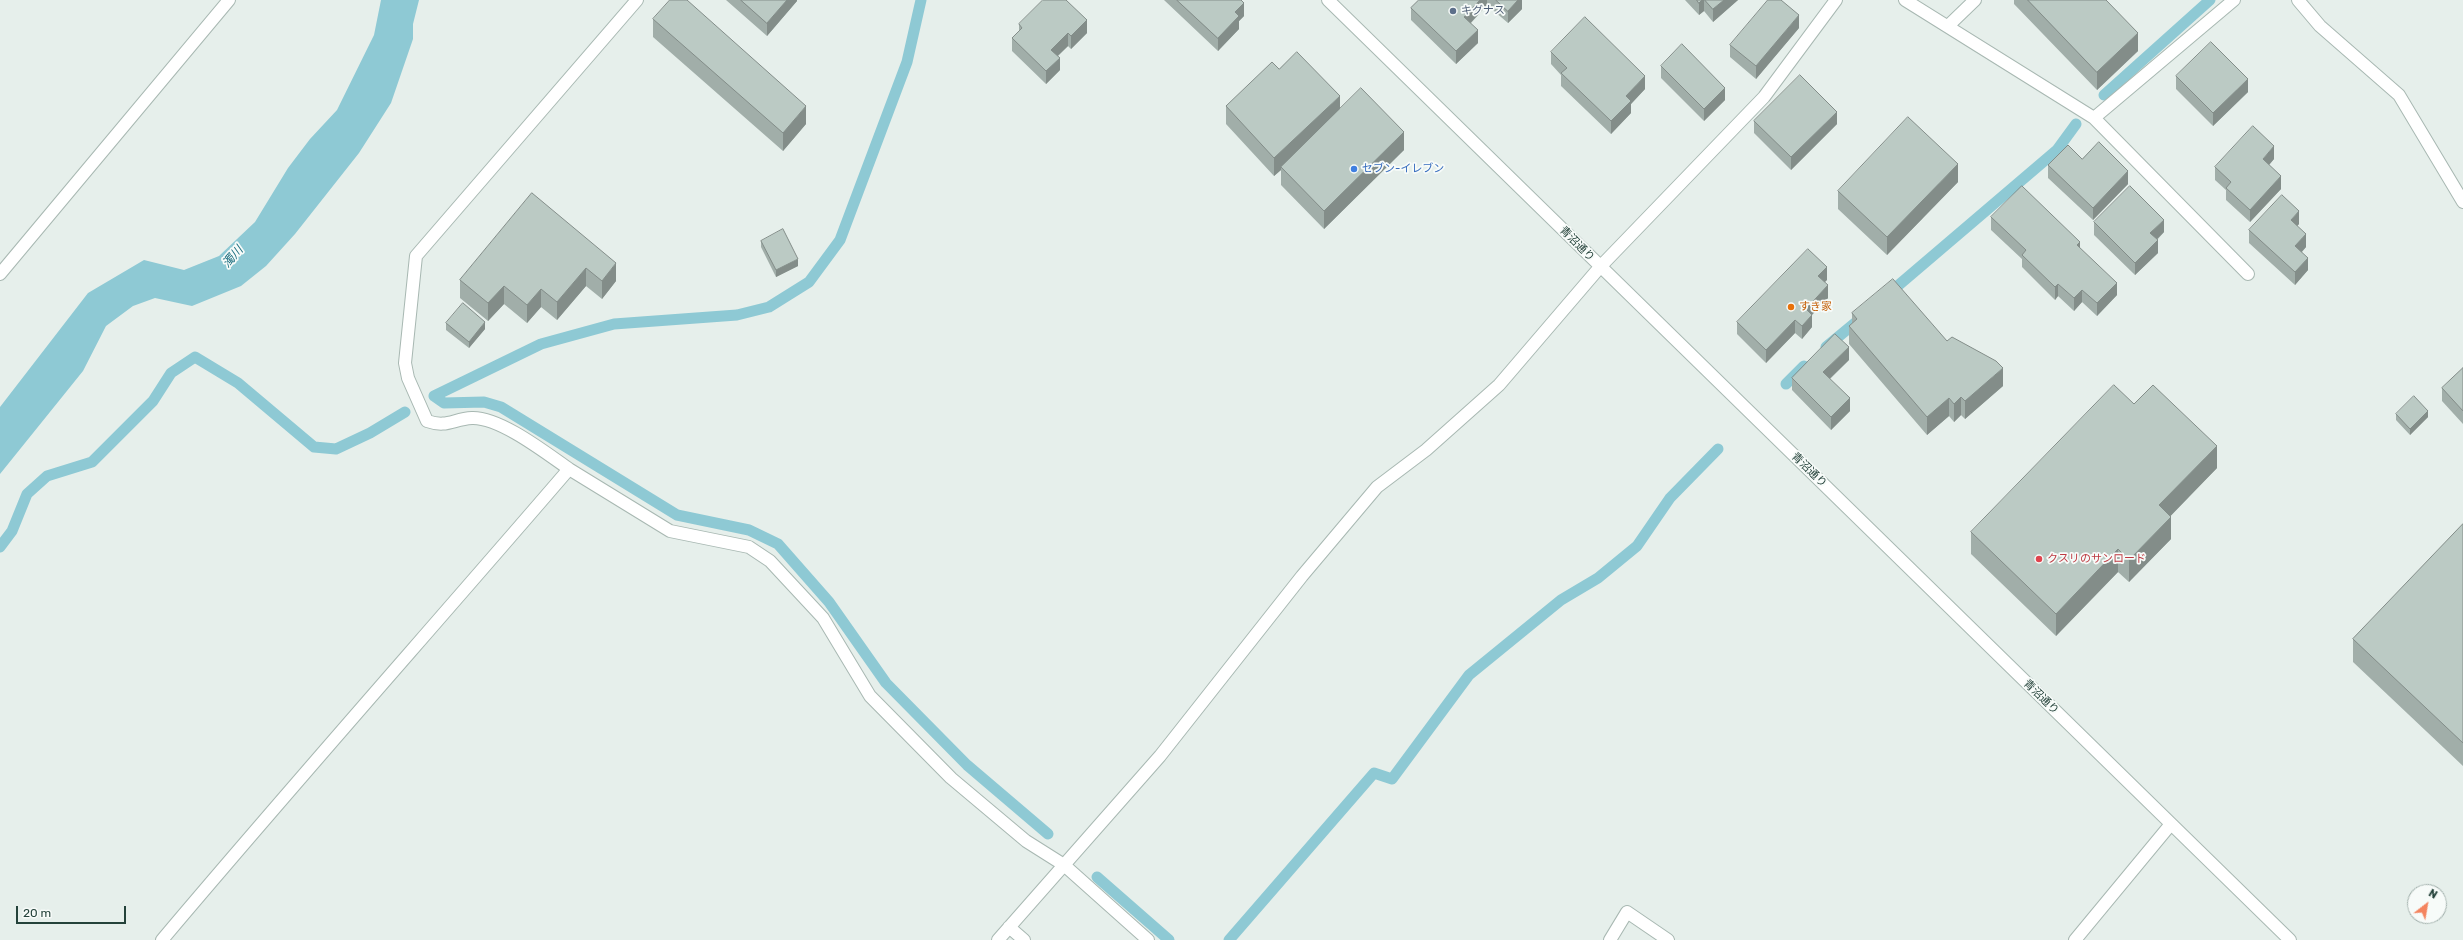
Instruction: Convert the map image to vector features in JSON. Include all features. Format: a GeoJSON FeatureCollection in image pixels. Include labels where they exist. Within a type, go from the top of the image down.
{"type":"FeatureCollection","features":[{"type":"Feature","properties":{"kind":"street"},"geometry":{"type":"LineString","coordinates":[[0,274],[228,0]]}},
{"type":"Feature","properties":{"kind":"street"},"geometry":{"type":"LineString","coordinates":[[637,0],[416,256],[405,363],[408,378],[427,421],[440,426],[472,418],[507,428],[569,469],[670,531],[749,547],[770,561],[823,618],[870,696],[951,778],[1026,841],[1064,865],[1148,940]]}},
{"type":"Feature","properties":{"kind":"street","name":"青沼通り"},"geometry":{"type":"LineString","coordinates":[[1329,0],[1600,267],[2290,940]]}},
{"type":"Feature","properties":{"kind":"street"},"geometry":{"type":"LineString","coordinates":[[998,940],[1160,756],[1302,576],[1377,487],[1426,450],[1499,385],[1600,267],[1764,97],[1836,0]]}},
{"type":"Feature","properties":{"kind":"street"},"geometry":{"type":"LineString","coordinates":[[1904,0],[2094,118],[2248,274]]}},
{"type":"Feature","properties":{"kind":"street"},"geometry":{"type":"LineString","coordinates":[[1948,26],[1975,0]]}},
{"type":"Feature","properties":{"kind":"street"},"geometry":{"type":"LineString","coordinates":[[2094,118],[2234,0]]}},
{"type":"Feature","properties":{"kind":"street"},"geometry":{"type":"LineString","coordinates":[[2298,0],[2320,26],[2399,96],[2463,202]]}},
{"type":"Feature","properties":{"kind":"street"},"geometry":{"type":"LineString","coordinates":[[162,940],[280,800],[372,698],[569,469]]}},
{"type":"Feature","properties":{"kind":"street"},"geometry":{"type":"LineString","coordinates":[[2075,940],[2171,824]]}},
{"type":"Feature","properties":{"kind":"street"},"geometry":{"type":"LineString","coordinates":[[1610,940],[1627,912],[1668,940]]}},
{"type":"Feature","properties":{"kind":"street"},"geometry":{"type":"LineString","coordinates":[[1009,927],[1024,940]]}},
{"type":"Feature","properties":{"kind":"water","name":"濁川"},"geometry":{"type":"Polygon","coordinates":[[[381,0],[419,0],[413,24],[413,39],[391,103],[359,153],[295,234],[266,266],[241,286],[192,306],[155,298],[133,306],[106,326],[83,371],[0,474],[0,407],[88,293],[144,260],[184,270],[219,256],[255,222],[288,168],[310,139],[337,110],[374,35],[381,0]]]}},
{"type":"Feature","properties":{"kind":"building"},"geometry":{"type":"Polygon","coordinates":[[[670,0],[687,0],[806,106],[783,133],[653,19],[670,0]]]}},
{"type":"Feature","properties":{"kind":"building"},"geometry":{"type":"Polygon","coordinates":[[[741,0],[787,0],[767,23],[741,0]]]}},
{"type":"Feature","properties":{"kind":"building"},"geometry":{"type":"Polygon","coordinates":[[[1043,0],[1066,0],[1087,20],[1071,36],[1068,33],[1051,50],[1060,58],[1046,71],[1012,38],[1022,28],[1019,24],[1043,0]]]}},
{"type":"Feature","properties":{"kind":"building"},"geometry":{"type":"Polygon","coordinates":[[[1177,0],[1241,0],[1244,3],[1235,12],[1239,16],[1218,38],[1177,0]]]}},
{"type":"Feature","properties":{"kind":"building"},"geometry":{"type":"Polygon","coordinates":[[[1419,0],[1480,0],[1464,17],[1478,30],[1456,51],[1411,8],[1419,0]]]}},
{"type":"Feature","properties":{"kind":"building"},"geometry":{"type":"Polygon","coordinates":[[[1496,0],[1518,0],[1508,11],[1496,0]]]}},
{"type":"Feature","properties":{"kind":"building"},"geometry":{"type":"Polygon","coordinates":[[[1705,0],[1724,0],[1713,9],[1705,0]]]}},
{"type":"Feature","properties":{"kind":"building"},"geometry":{"type":"Polygon","coordinates":[[[1768,0],[1781,0],[1799,15],[1756,66],[1730,45],[1768,0]]]}},
{"type":"Feature","properties":{"kind":"building"},"geometry":{"type":"Polygon","coordinates":[[[2028,0],[2106,0],[2138,33],[2097,72],[2028,0]]]}},
{"type":"Feature","properties":{"kind":"building"},"geometry":{"type":"Polygon","coordinates":[[[1585,17],[1645,76],[1626,96],[1631,101],[1611,121],[1561,73],[1567,68],[1551,52],[1585,17]]]}},
{"type":"Feature","properties":{"kind":"building"},"geometry":{"type":"Polygon","coordinates":[[[2211,42],[2248,79],[2213,113],[2176,76],[2211,42]]]}},
{"type":"Feature","properties":{"kind":"building"},"geometry":{"type":"Polygon","coordinates":[[[1682,44],[1725,88],[1704,109],[1661,66],[1682,44]]]}},
{"type":"Feature","properties":{"kind":"building"},"geometry":{"type":"Polygon","coordinates":[[[1297,52],[1340,96],[1274,158],[1226,106],[1272,62],[1279,69],[1297,52]]]}},
{"type":"Feature","properties":{"kind":"building"},"geometry":{"type":"Polygon","coordinates":[[[1800,75],[1837,112],[1791,157],[1754,121],[1800,75]]]}},
{"type":"Feature","properties":{"kind":"building"},"geometry":{"type":"Polygon","coordinates":[[[1361,88],[1404,132],[1324,211],[1281,167],[1361,88]]]}},
{"type":"Feature","properties":{"kind":"building"},"geometry":{"type":"Polygon","coordinates":[[[1908,117],[1958,164],[1887,237],[1838,191],[1908,117]]]}},
{"type":"Feature","properties":{"kind":"building"},"geometry":{"type":"Polygon","coordinates":[[[2253,126],[2274,146],[2263,159],[2281,176],[2250,210],[2226,188],[2231,182],[2215,167],[2253,126]]]}},
{"type":"Feature","properties":{"kind":"building"},"geometry":{"type":"Polygon","coordinates":[[[2099,142],[2128,171],[2093,208],[2048,165],[2068,145],[2082,159],[2099,142]]]}},
{"type":"Feature","properties":{"kind":"building"},"geometry":{"type":"Polygon","coordinates":[[[2022,186],[2080,242],[2077,245],[2117,283],[2097,303],[2082,290],[2074,298],[2058,284],[2055,287],[2022,255],[2026,250],[1991,217],[2022,186]]]}},
{"type":"Feature","properties":{"kind":"building"},"geometry":{"type":"Polygon","coordinates":[[[2130,186],[2164,220],[2150,233],[2158,240],[2135,263],[2094,222],[2130,186]]]}},
{"type":"Feature","properties":{"kind":"building"},"geometry":{"type":"Polygon","coordinates":[[[532,193],[616,263],[602,281],[586,268],[557,302],[541,289],[527,305],[504,286],[488,303],[460,280],[532,193]]]}},
{"type":"Feature","properties":{"kind":"building"},"geometry":{"type":"Polygon","coordinates":[[[2282,195],[2299,211],[2291,220],[2306,234],[2295,246],[2308,258],[2295,272],[2249,230],[2282,195]]]}},
{"type":"Feature","properties":{"kind":"building"},"geometry":{"type":"Polygon","coordinates":[[[783,229],[798,259],[776,270],[761,241],[783,229]]]}},
{"type":"Feature","properties":{"kind":"building"},"geometry":{"type":"Polygon","coordinates":[[[1808,249],[1827,267],[1818,276],[1828,285],[1806,309],[1812,315],[1802,326],[1795,320],[1766,350],[1737,322],[1808,249]]]}},
{"type":"Feature","properties":{"kind":"building"},"geometry":{"type":"Polygon","coordinates":[[[1893,279],[1947,341],[1952,337],[1996,361],[2003,368],[1965,401],[1961,397],[1954,404],[1949,398],[1927,417],[1849,326],[1857,319],[1852,313],[1893,279]]]}},
{"type":"Feature","properties":{"kind":"building"},"geometry":{"type":"Polygon","coordinates":[[[463,303],[485,322],[469,342],[446,323],[463,303]]]}},
{"type":"Feature","properties":{"kind":"building"},"geometry":{"type":"Polygon","coordinates":[[[1835,334],[1849,347],[1823,372],[1850,398],[1831,417],[1792,378],[1835,334]]]}},
{"type":"Feature","properties":{"kind":"building"},"geometry":{"type":"Polygon","coordinates":[[[2463,368],[2463,411],[2442,388],[2463,368]]]}},
{"type":"Feature","properties":{"kind":"building"},"geometry":{"type":"Polygon","coordinates":[[[2114,385],[2134,404],[2153,385],[2217,446],[2159,505],[2171,517],[2129,560],[2118,549],[2056,614],[1971,532],[2114,385]]]}},
{"type":"Feature","properties":{"kind":"building"},"geometry":{"type":"Polygon","coordinates":[[[2414,396],[2428,411],[2410,429],[2396,414],[2414,396]]]}},
{"type":"Feature","properties":{"kind":"building"},"geometry":{"type":"Polygon","coordinates":[[[2463,524],[2463,743],[2353,639],[2463,524]]]}},
{"type":"Feature","properties":{"kind":"waterway"},"geometry":{"type":"LineString","coordinates":[[434,396],[541,344],[614,324],[737,315],[769,307],[809,282],[840,240],[907,62],[921,0]]}},
{"type":"Feature","properties":{"kind":"waterway"},"geometry":{"type":"LineString","coordinates":[[2104,95],[2210,0]]}},
{"type":"Feature","properties":{"kind":"waterway"},"geometry":{"type":"LineString","coordinates":[[1887,295],[2057,150],[2076,124]]}},
{"type":"Feature","properties":{"kind":"waterway"},"geometry":{"type":"LineString","coordinates":[[1826,347],[1861,318]]}},
{"type":"Feature","properties":{"kind":"waterway"},"geometry":{"type":"LineString","coordinates":[[0,547],[12,531],[27,494],[47,476],[92,462],[153,401],[171,373],[195,357],[238,383],[314,447],[336,449],[370,433],[405,412]]}},
{"type":"Feature","properties":{"kind":"waterway"},"geometry":{"type":"LineString","coordinates":[[1786,384],[1804,366]]}},
{"type":"Feature","properties":{"kind":"waterway"},"geometry":{"type":"LineString","coordinates":[[434,396],[444,403],[484,402],[501,407],[677,515],[749,530],[778,544],[829,602],[886,683],[967,765],[1048,834]]}},
{"type":"Feature","properties":{"kind":"waterway"},"geometry":{"type":"LineString","coordinates":[[1229,940],[1374,773],[1392,779],[1469,675],[1561,600],[1598,578],[1637,546],[1670,498],[1718,449]]}},
{"type":"Feature","properties":{"kind":"waterway"},"geometry":{"type":"LineString","coordinates":[[1097,877],[1169,940]]}},
{"type":"Feature","properties":{"kind":"place","name":"キグナス"},"geometry":{"type":"Point","coordinates":[1453,11]}},
{"type":"Feature","properties":{"kind":"place","name":"セブン-イレブン"},"geometry":{"type":"Point","coordinates":[1354,169]}},
{"type":"Feature","properties":{"kind":"place","name":"すき家"},"geometry":{"type":"Point","coordinates":[1791,307]}},
{"type":"Feature","properties":{"kind":"place","name":"クスリのサンロード"},"geometry":{"type":"Point","coordinates":[2039,559]}}]}
